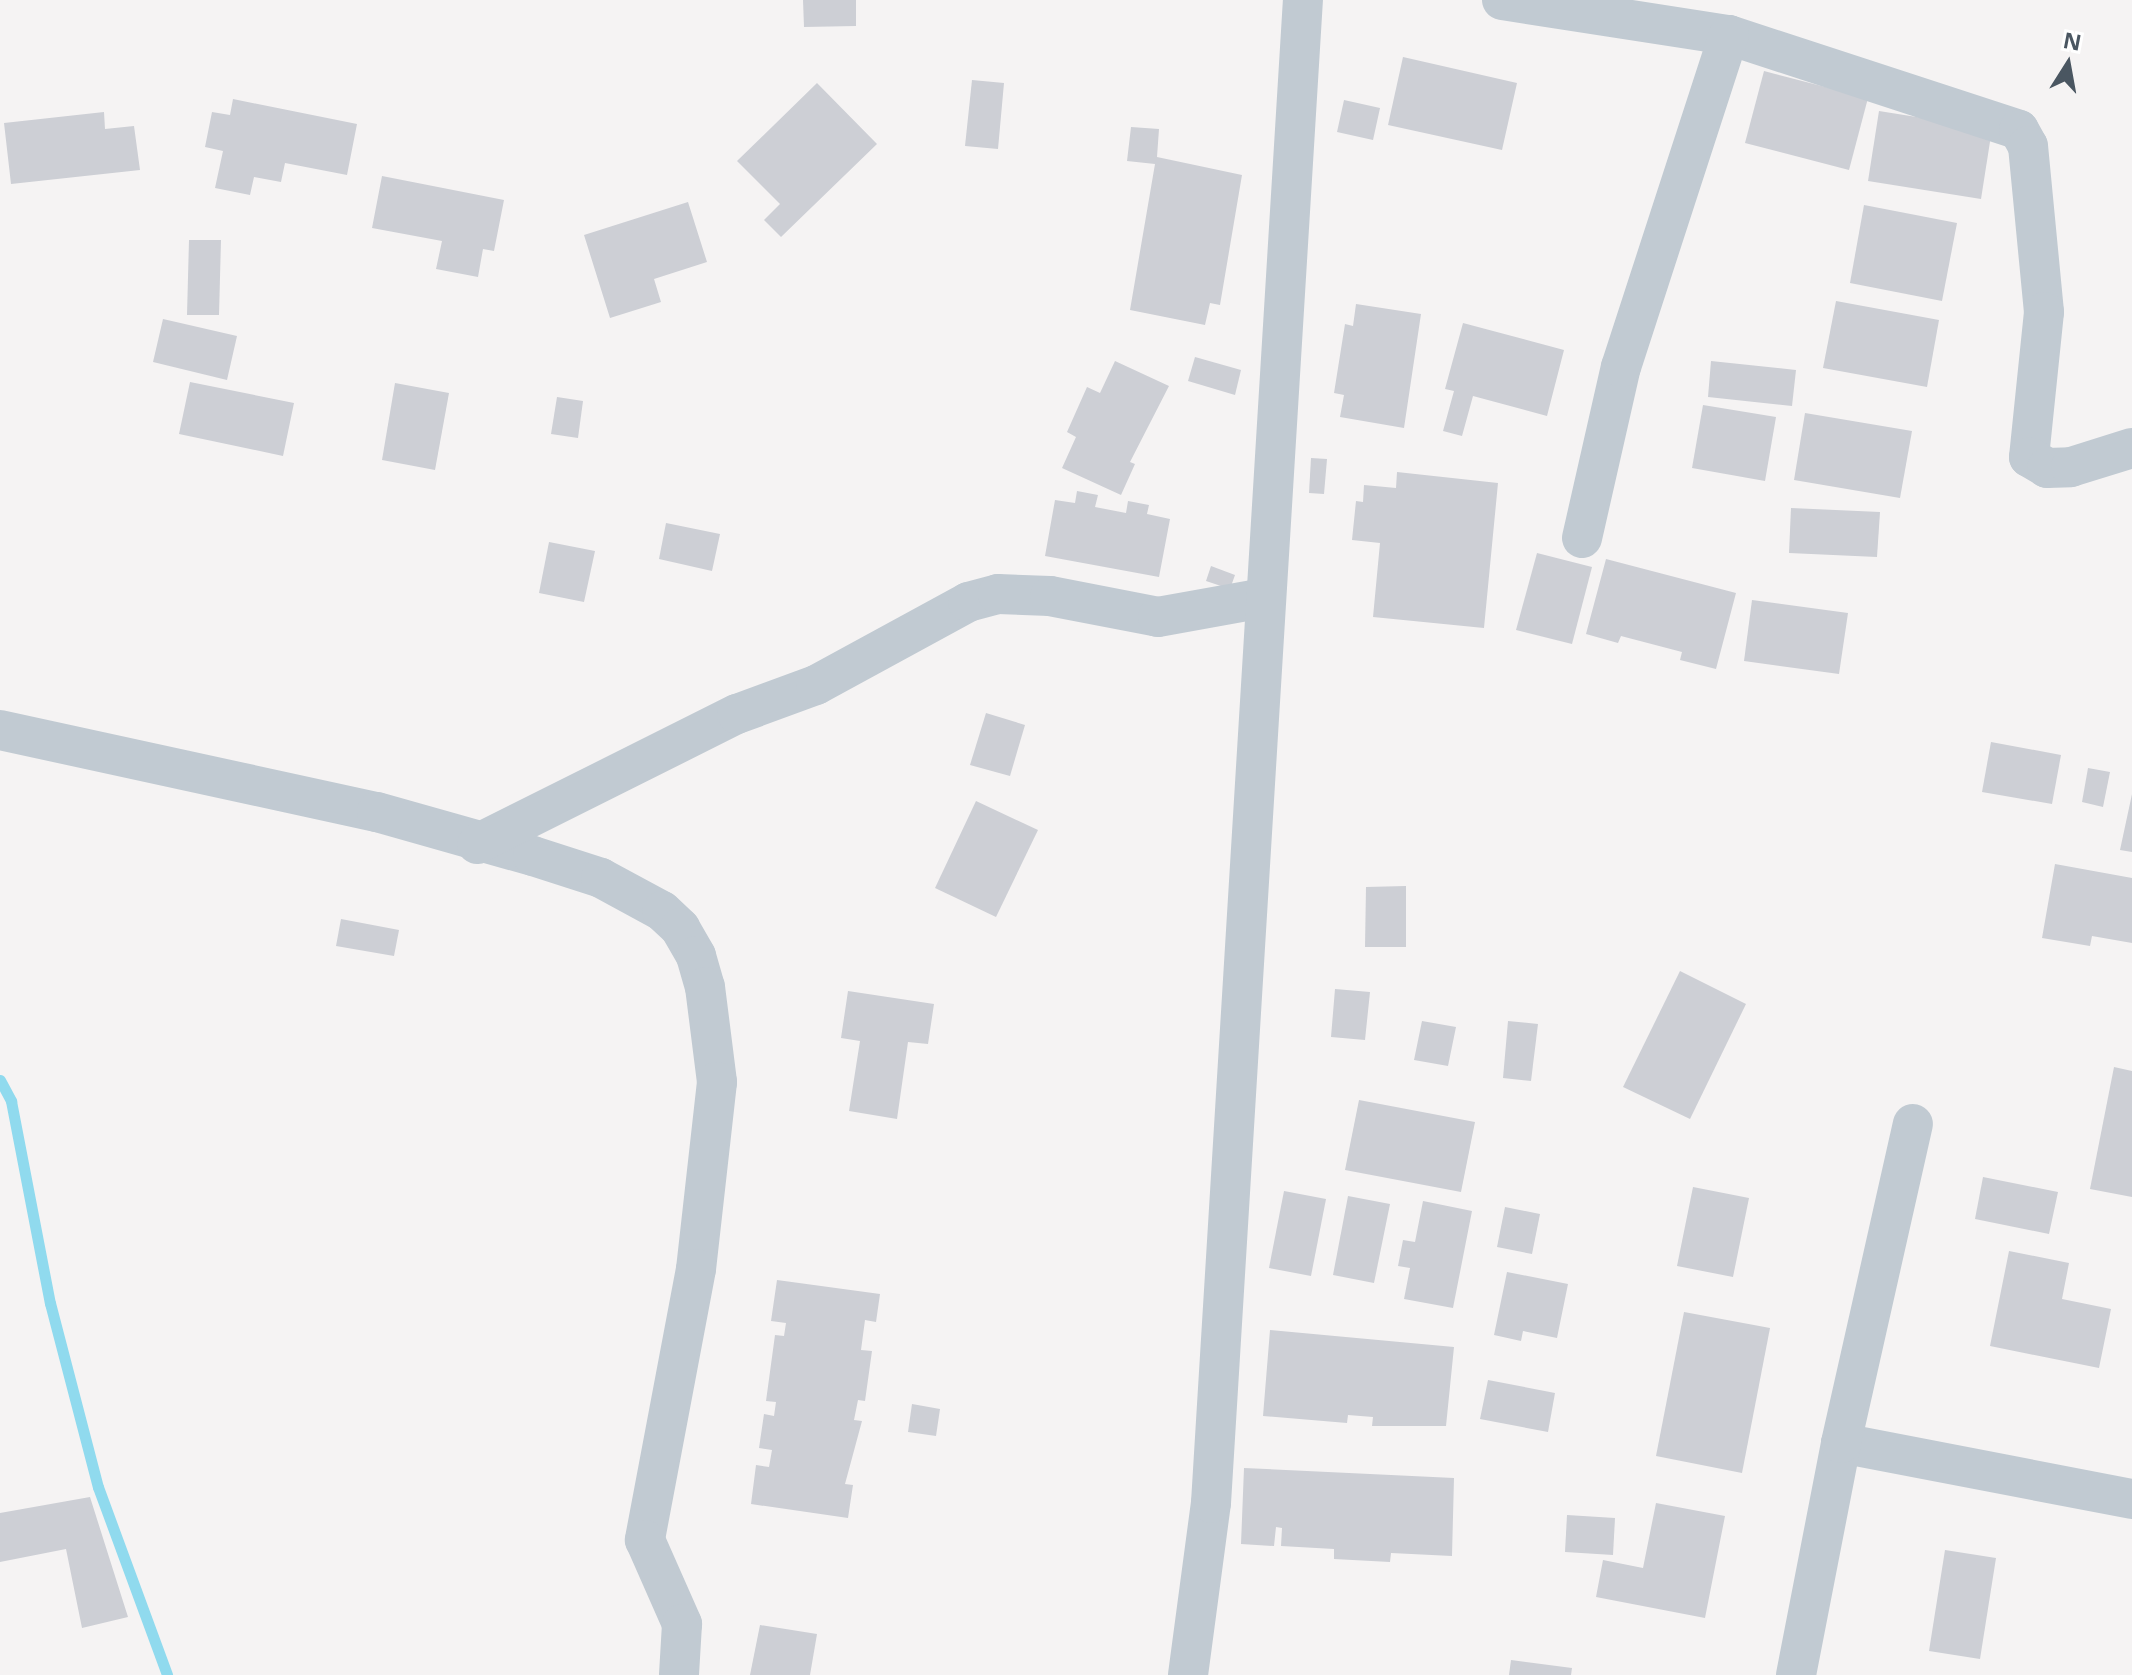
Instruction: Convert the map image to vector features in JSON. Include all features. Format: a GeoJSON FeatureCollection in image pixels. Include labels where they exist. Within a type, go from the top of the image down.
{"type":"FeatureCollection","features":[{"type":"Feature","properties":{"kind":"street"},"geometry":{"type":"LineString","coordinates":[[1188,1675],[1211,1503],[1303,0]]}},
{"type":"Feature","properties":{"kind":"street"},"geometry":{"type":"LineString","coordinates":[[1502,0],[1729,35],[2019,130],[2028,146],[2044,312],[2029,457],[2047,468],[2071,467],[2132,448]]}},
{"type":"Feature","properties":{"kind":"street"},"geometry":{"type":"LineString","coordinates":[[1582,538],[1621,367],[1729,35]]}},
{"type":"Feature","properties":{"kind":"street"},"geometry":{"type":"LineString","coordinates":[[477,844],[737,714],[816,685],[968,602],[998,594],[1050,596],[1158,617],[1264,598]]}},
{"type":"Feature","properties":{"kind":"street"},"geometry":{"type":"LineString","coordinates":[[0,730],[377,812],[477,844],[601,878],[662,911],[696,956],[713,1023],[716,1123],[696,1269],[645,1540],[682,1624],[679,1675]]}},
{"type":"Feature","properties":{"kind":"street"},"geometry":{"type":"LineString","coordinates":[[1796,1675],[1841,1443],[1913,1124]]}},
{"type":"Feature","properties":{"kind":"street"},"geometry":{"type":"LineString","coordinates":[[1841,1443],[2132,1499]]}},
{"type":"Feature","properties":{"kind":"building"},"geometry":{"type":"Polygon","coordinates":[[[803,0],[856,0],[856,26],[804,27],[803,0]]]}},
{"type":"Feature","properties":{"kind":"building"},"geometry":{"type":"Polygon","coordinates":[[[1403,57],[1517,83],[1502,150],[1388,125],[1403,57]]]}},
{"type":"Feature","properties":{"kind":"building"},"geometry":{"type":"Polygon","coordinates":[[[1764,71],[1868,98],[1849,170],[1745,143],[1764,71]]]}},
{"type":"Feature","properties":{"kind":"building"},"geometry":{"type":"Polygon","coordinates":[[[972,80],[1004,83],[998,149],[965,146],[972,80]]]}},
{"type":"Feature","properties":{"kind":"building"},"geometry":{"type":"Polygon","coordinates":[[[817,83],[877,144],[781,237],[764,220],[780,204],[737,161],[817,83]]]}},
{"type":"Feature","properties":{"kind":"building"},"geometry":{"type":"Polygon","coordinates":[[[233,99],[357,124],[347,175],[285,163],[281,182],[254,177],[250,195],[215,188],[223,151],[205,147],[212,112],[230,115],[233,99]]]}},
{"type":"Feature","properties":{"kind":"building"},"geometry":{"type":"Polygon","coordinates":[[[1344,100],[1380,108],[1373,140],[1337,132],[1344,100]]]}},
{"type":"Feature","properties":{"kind":"building"},"geometry":{"type":"Polygon","coordinates":[[[1879,111],[1992,129],[1981,199],[1868,181],[1879,111]]]}},
{"type":"Feature","properties":{"kind":"building"},"geometry":{"type":"Polygon","coordinates":[[[104,112],[105,129],[134,126],[140,170],[11,184],[4,123],[104,112]]]}},
{"type":"Feature","properties":{"kind":"building"},"geometry":{"type":"Polygon","coordinates":[[[1131,127],[1159,129],[1157,157],[1242,175],[1220,305],[1210,303],[1205,325],[1130,310],[1155,164],[1127,161],[1131,127]]]}},
{"type":"Feature","properties":{"kind":"building"},"geometry":{"type":"Polygon","coordinates":[[[382,176],[504,200],[494,251],[483,249],[478,277],[436,269],[442,241],[372,228],[382,176]]]}},
{"type":"Feature","properties":{"kind":"building"},"geometry":{"type":"Polygon","coordinates":[[[688,202],[707,262],[654,279],[661,302],[610,318],[584,235],[688,202]]]}},
{"type":"Feature","properties":{"kind":"building"},"geometry":{"type":"Polygon","coordinates":[[[1864,205],[1957,223],[1942,301],[1850,283],[1864,205]]]}},
{"type":"Feature","properties":{"kind":"building"},"geometry":{"type":"Polygon","coordinates":[[[189,240],[221,240],[219,315],[187,315],[189,240]]]}},
{"type":"Feature","properties":{"kind":"building"},"geometry":{"type":"Polygon","coordinates":[[[1836,301],[1939,320],[1927,387],[1823,368],[1836,301]]]}},
{"type":"Feature","properties":{"kind":"building"},"geometry":{"type":"Polygon","coordinates":[[[1356,304],[1421,314],[1404,428],[1340,417],[1344,395],[1334,393],[1345,324],[1353,326],[1356,304]]]}},
{"type":"Feature","properties":{"kind":"building"},"geometry":{"type":"Polygon","coordinates":[[[163,319],[237,336],[227,380],[153,362],[163,319]]]}},
{"type":"Feature","properties":{"kind":"building"},"geometry":{"type":"Polygon","coordinates":[[[1463,323],[1564,350],[1547,416],[1473,396],[1462,436],[1443,431],[1454,391],[1445,389],[1463,323]]]}},
{"type":"Feature","properties":{"kind":"building"},"geometry":{"type":"Polygon","coordinates":[[[1195,357],[1241,370],[1235,395],[1188,381],[1195,357]]]}},
{"type":"Feature","properties":{"kind":"building"},"geometry":{"type":"Polygon","coordinates":[[[1115,361],[1169,386],[1130,462],[1135,464],[1121,495],[1062,468],[1076,437],[1067,432],[1087,387],[1100,393],[1115,361]]]}},
{"type":"Feature","properties":{"kind":"building"},"geometry":{"type":"Polygon","coordinates":[[[1711,361],[1796,370],[1792,406],[1708,397],[1711,361]]]}},
{"type":"Feature","properties":{"kind":"building"},"geometry":{"type":"Polygon","coordinates":[[[190,382],[294,403],[283,456],[179,434],[190,382]]]}},
{"type":"Feature","properties":{"kind":"building"},"geometry":{"type":"Polygon","coordinates":[[[395,383],[449,393],[435,470],[382,460],[395,383]]]}},
{"type":"Feature","properties":{"kind":"building"},"geometry":{"type":"Polygon","coordinates":[[[557,397],[583,401],[578,438],[551,434],[557,397]]]}},
{"type":"Feature","properties":{"kind":"building"},"geometry":{"type":"Polygon","coordinates":[[[1703,405],[1776,417],[1765,481],[1692,468],[1703,405]]]}},
{"type":"Feature","properties":{"kind":"building"},"geometry":{"type":"Polygon","coordinates":[[[1805,413],[1912,431],[1900,498],[1794,480],[1805,413]]]}},
{"type":"Feature","properties":{"kind":"building"},"geometry":{"type":"Polygon","coordinates":[[[1311,458],[1327,459],[1324,494],[1309,493],[1311,458]]]}},
{"type":"Feature","properties":{"kind":"building"},"geometry":{"type":"Polygon","coordinates":[[[1397,472],[1498,483],[1484,628],[1373,617],[1380,543],[1352,540],[1356,501],[1363,502],[1364,485],[1396,488],[1397,472]]]}},
{"type":"Feature","properties":{"kind":"building"},"geometry":{"type":"Polygon","coordinates":[[[1077,491],[1098,495],[1095,507],[1126,513],[1128,501],[1149,505],[1147,514],[1170,519],[1159,577],[1045,556],[1055,500],[1075,503],[1077,491]]]}},
{"type":"Feature","properties":{"kind":"building"},"geometry":{"type":"Polygon","coordinates":[[[1791,508],[1880,512],[1877,557],[1789,553],[1791,508]]]}},
{"type":"Feature","properties":{"kind":"building"},"geometry":{"type":"Polygon","coordinates":[[[666,523],[720,534],[712,571],[659,559],[666,523]]]}},
{"type":"Feature","properties":{"kind":"building"},"geometry":{"type":"Polygon","coordinates":[[[549,542],[595,551],[584,602],[539,593],[549,542]]]}},
{"type":"Feature","properties":{"kind":"building"},"geometry":{"type":"Polygon","coordinates":[[[1537,553],[1592,567],[1572,644],[1516,630],[1537,553]]]}},
{"type":"Feature","properties":{"kind":"building"},"geometry":{"type":"Polygon","coordinates":[[[1606,559],[1736,593],[1716,669],[1680,660],[1682,652],[1621,636],[1618,643],[1586,634],[1606,559]]]}},
{"type":"Feature","properties":{"kind":"building"},"geometry":{"type":"Polygon","coordinates":[[[1211,566],[1235,575],[1230,589],[1206,581],[1211,566]]]}},
{"type":"Feature","properties":{"kind":"building"},"geometry":{"type":"Polygon","coordinates":[[[1752,600],[1848,613],[1839,674],[1744,661],[1752,600]]]}},
{"type":"Feature","properties":{"kind":"building"},"geometry":{"type":"Polygon","coordinates":[[[986,713],[1025,725],[1010,776],[970,765],[986,713]]]}},
{"type":"Feature","properties":{"kind":"building"},"geometry":{"type":"Polygon","coordinates":[[[1991,742],[2061,755],[2052,804],[1982,792],[1991,742]]]}},
{"type":"Feature","properties":{"kind":"building"},"geometry":{"type":"Polygon","coordinates":[[[2088,768],[2110,772],[2103,807],[2082,802],[2088,768]]]}},
{"type":"Feature","properties":{"kind":"building"},"geometry":{"type":"Polygon","coordinates":[[[2132,794],[2132,852],[2120,850],[2132,794]]]}},
{"type":"Feature","properties":{"kind":"building"},"geometry":{"type":"Polygon","coordinates":[[[976,801],[1038,830],[996,917],[935,888],[976,801]]]}},
{"type":"Feature","properties":{"kind":"building"},"geometry":{"type":"Polygon","coordinates":[[[2055,864],[2132,878],[2132,943],[2092,936],[2090,946],[2042,938],[2055,864]]]}},
{"type":"Feature","properties":{"kind":"building"},"geometry":{"type":"Polygon","coordinates":[[[1406,886],[1406,947],[1365,947],[1366,887],[1406,886]]]}},
{"type":"Feature","properties":{"kind":"building"},"geometry":{"type":"Polygon","coordinates":[[[341,919],[399,930],[394,956],[336,946],[341,919]]]}},
{"type":"Feature","properties":{"kind":"building"},"geometry":{"type":"Polygon","coordinates":[[[1680,971],[1746,1004],[1690,1119],[1623,1087],[1680,971]]]}},
{"type":"Feature","properties":{"kind":"building"},"geometry":{"type":"Polygon","coordinates":[[[1335,989],[1370,992],[1365,1040],[1331,1037],[1335,989]]]}},
{"type":"Feature","properties":{"kind":"building"},"geometry":{"type":"Polygon","coordinates":[[[848,991],[934,1004],[928,1044],[908,1042],[897,1119],[849,1111],[860,1041],[841,1038],[848,991]]]}},
{"type":"Feature","properties":{"kind":"building"},"geometry":{"type":"Polygon","coordinates":[[[1422,1021],[1456,1027],[1448,1066],[1414,1060],[1422,1021]]]}},
{"type":"Feature","properties":{"kind":"building"},"geometry":{"type":"Polygon","coordinates":[[[1508,1021],[1538,1024],[1531,1081],[1503,1078],[1508,1021]]]}},
{"type":"Feature","properties":{"kind":"building"},"geometry":{"type":"Polygon","coordinates":[[[2114,1067],[2132,1071],[2132,1197],[2090,1189],[2114,1067]]]}},
{"type":"Feature","properties":{"kind":"building"},"geometry":{"type":"Polygon","coordinates":[[[1359,1100],[1475,1122],[1461,1192],[1345,1170],[1359,1100]]]}},
{"type":"Feature","properties":{"kind":"building"},"geometry":{"type":"Polygon","coordinates":[[[1983,1177],[2058,1192],[2049,1234],[1975,1219],[1983,1177]]]}},
{"type":"Feature","properties":{"kind":"building"},"geometry":{"type":"Polygon","coordinates":[[[1693,1187],[1749,1198],[1733,1277],[1677,1266],[1693,1187]]]}},
{"type":"Feature","properties":{"kind":"building"},"geometry":{"type":"Polygon","coordinates":[[[1284,1191],[1326,1199],[1311,1276],[1269,1268],[1284,1191]]]}},
{"type":"Feature","properties":{"kind":"building"},"geometry":{"type":"Polygon","coordinates":[[[1348,1196],[1390,1204],[1374,1283],[1333,1275],[1348,1196]]]}},
{"type":"Feature","properties":{"kind":"building"},"geometry":{"type":"Polygon","coordinates":[[[1423,1201],[1472,1211],[1453,1308],[1404,1299],[1410,1268],[1398,1266],[1403,1240],[1415,1242],[1423,1201]]]}},
{"type":"Feature","properties":{"kind":"building"},"geometry":{"type":"Polygon","coordinates":[[[1505,1207],[1540,1214],[1532,1254],[1497,1247],[1505,1207]]]}},
{"type":"Feature","properties":{"kind":"building"},"geometry":{"type":"Polygon","coordinates":[[[2009,1251],[2069,1263],[2062,1299],[2111,1309],[2099,1368],[1990,1346],[2009,1251]]]}},
{"type":"Feature","properties":{"kind":"building"},"geometry":{"type":"Polygon","coordinates":[[[1507,1272],[1568,1284],[1557,1338],[1523,1331],[1521,1341],[1494,1335],[1507,1272]]]}},
{"type":"Feature","properties":{"kind":"building"},"geometry":{"type":"Polygon","coordinates":[[[777,1280],[880,1294],[876,1322],[865,1320],[861,1350],[872,1351],[865,1401],[858,1400],[854,1420],[862,1421],[845,1484],[853,1485],[848,1518],[751,1504],[756,1465],[769,1467],[772,1450],[759,1448],[764,1414],[774,1416],[776,1402],[766,1401],[775,1335],[784,1336],[786,1323],[771,1321],[777,1280]]]}},
{"type":"Feature","properties":{"kind":"building"},"geometry":{"type":"Polygon","coordinates":[[[1684,1312],[1770,1328],[1742,1473],[1656,1456],[1684,1312]]]}},
{"type":"Feature","properties":{"kind":"building"},"geometry":{"type":"Polygon","coordinates":[[[1270,1330],[1454,1347],[1446,1426],[1372,1426],[1373,1417],[1348,1415],[1347,1423],[1263,1416],[1270,1330]]]}},
{"type":"Feature","properties":{"kind":"building"},"geometry":{"type":"Polygon","coordinates":[[[1488,1380],[1555,1393],[1548,1432],[1480,1419],[1488,1380]]]}},
{"type":"Feature","properties":{"kind":"building"},"geometry":{"type":"Polygon","coordinates":[[[912,1404],[940,1409],[936,1436],[908,1432],[912,1404]]]}},
{"type":"Feature","properties":{"kind":"building"},"geometry":{"type":"Polygon","coordinates":[[[1244,1468],[1454,1478],[1452,1556],[1391,1553],[1390,1562],[1334,1559],[1334,1549],[1281,1546],[1282,1528],[1276,1527],[1274,1546],[1241,1544],[1244,1468]]]}},
{"type":"Feature","properties":{"kind":"building"},"geometry":{"type":"Polygon","coordinates":[[[90,1497],[128,1617],[82,1628],[66,1549],[0,1562],[0,1513],[90,1497]]]}},
{"type":"Feature","properties":{"kind":"building"},"geometry":{"type":"Polygon","coordinates":[[[1656,1503],[1725,1516],[1705,1618],[1596,1597],[1603,1560],[1643,1568],[1656,1503]]]}},
{"type":"Feature","properties":{"kind":"building"},"geometry":{"type":"Polygon","coordinates":[[[1567,1515],[1615,1518],[1613,1555],[1565,1552],[1567,1515]]]}},
{"type":"Feature","properties":{"kind":"building"},"geometry":{"type":"Polygon","coordinates":[[[1945,1550],[1996,1558],[1980,1659],[1929,1651],[1945,1550]]]}},
{"type":"Feature","properties":{"kind":"building"},"geometry":{"type":"Polygon","coordinates":[[[760,1625],[817,1634],[810,1675],[750,1675],[760,1625]]]}},
{"type":"Feature","properties":{"kind":"building"},"geometry":{"type":"Polygon","coordinates":[[[1511,1660],[1572,1668],[1571,1675],[1509,1675],[1511,1660]]]}},
{"type":"Feature","properties":{"kind":"waterway"},"geometry":{"type":"LineString","coordinates":[[0,1080],[11,1101],[50,1303],[98,1487],[167,1675]]}}]}
